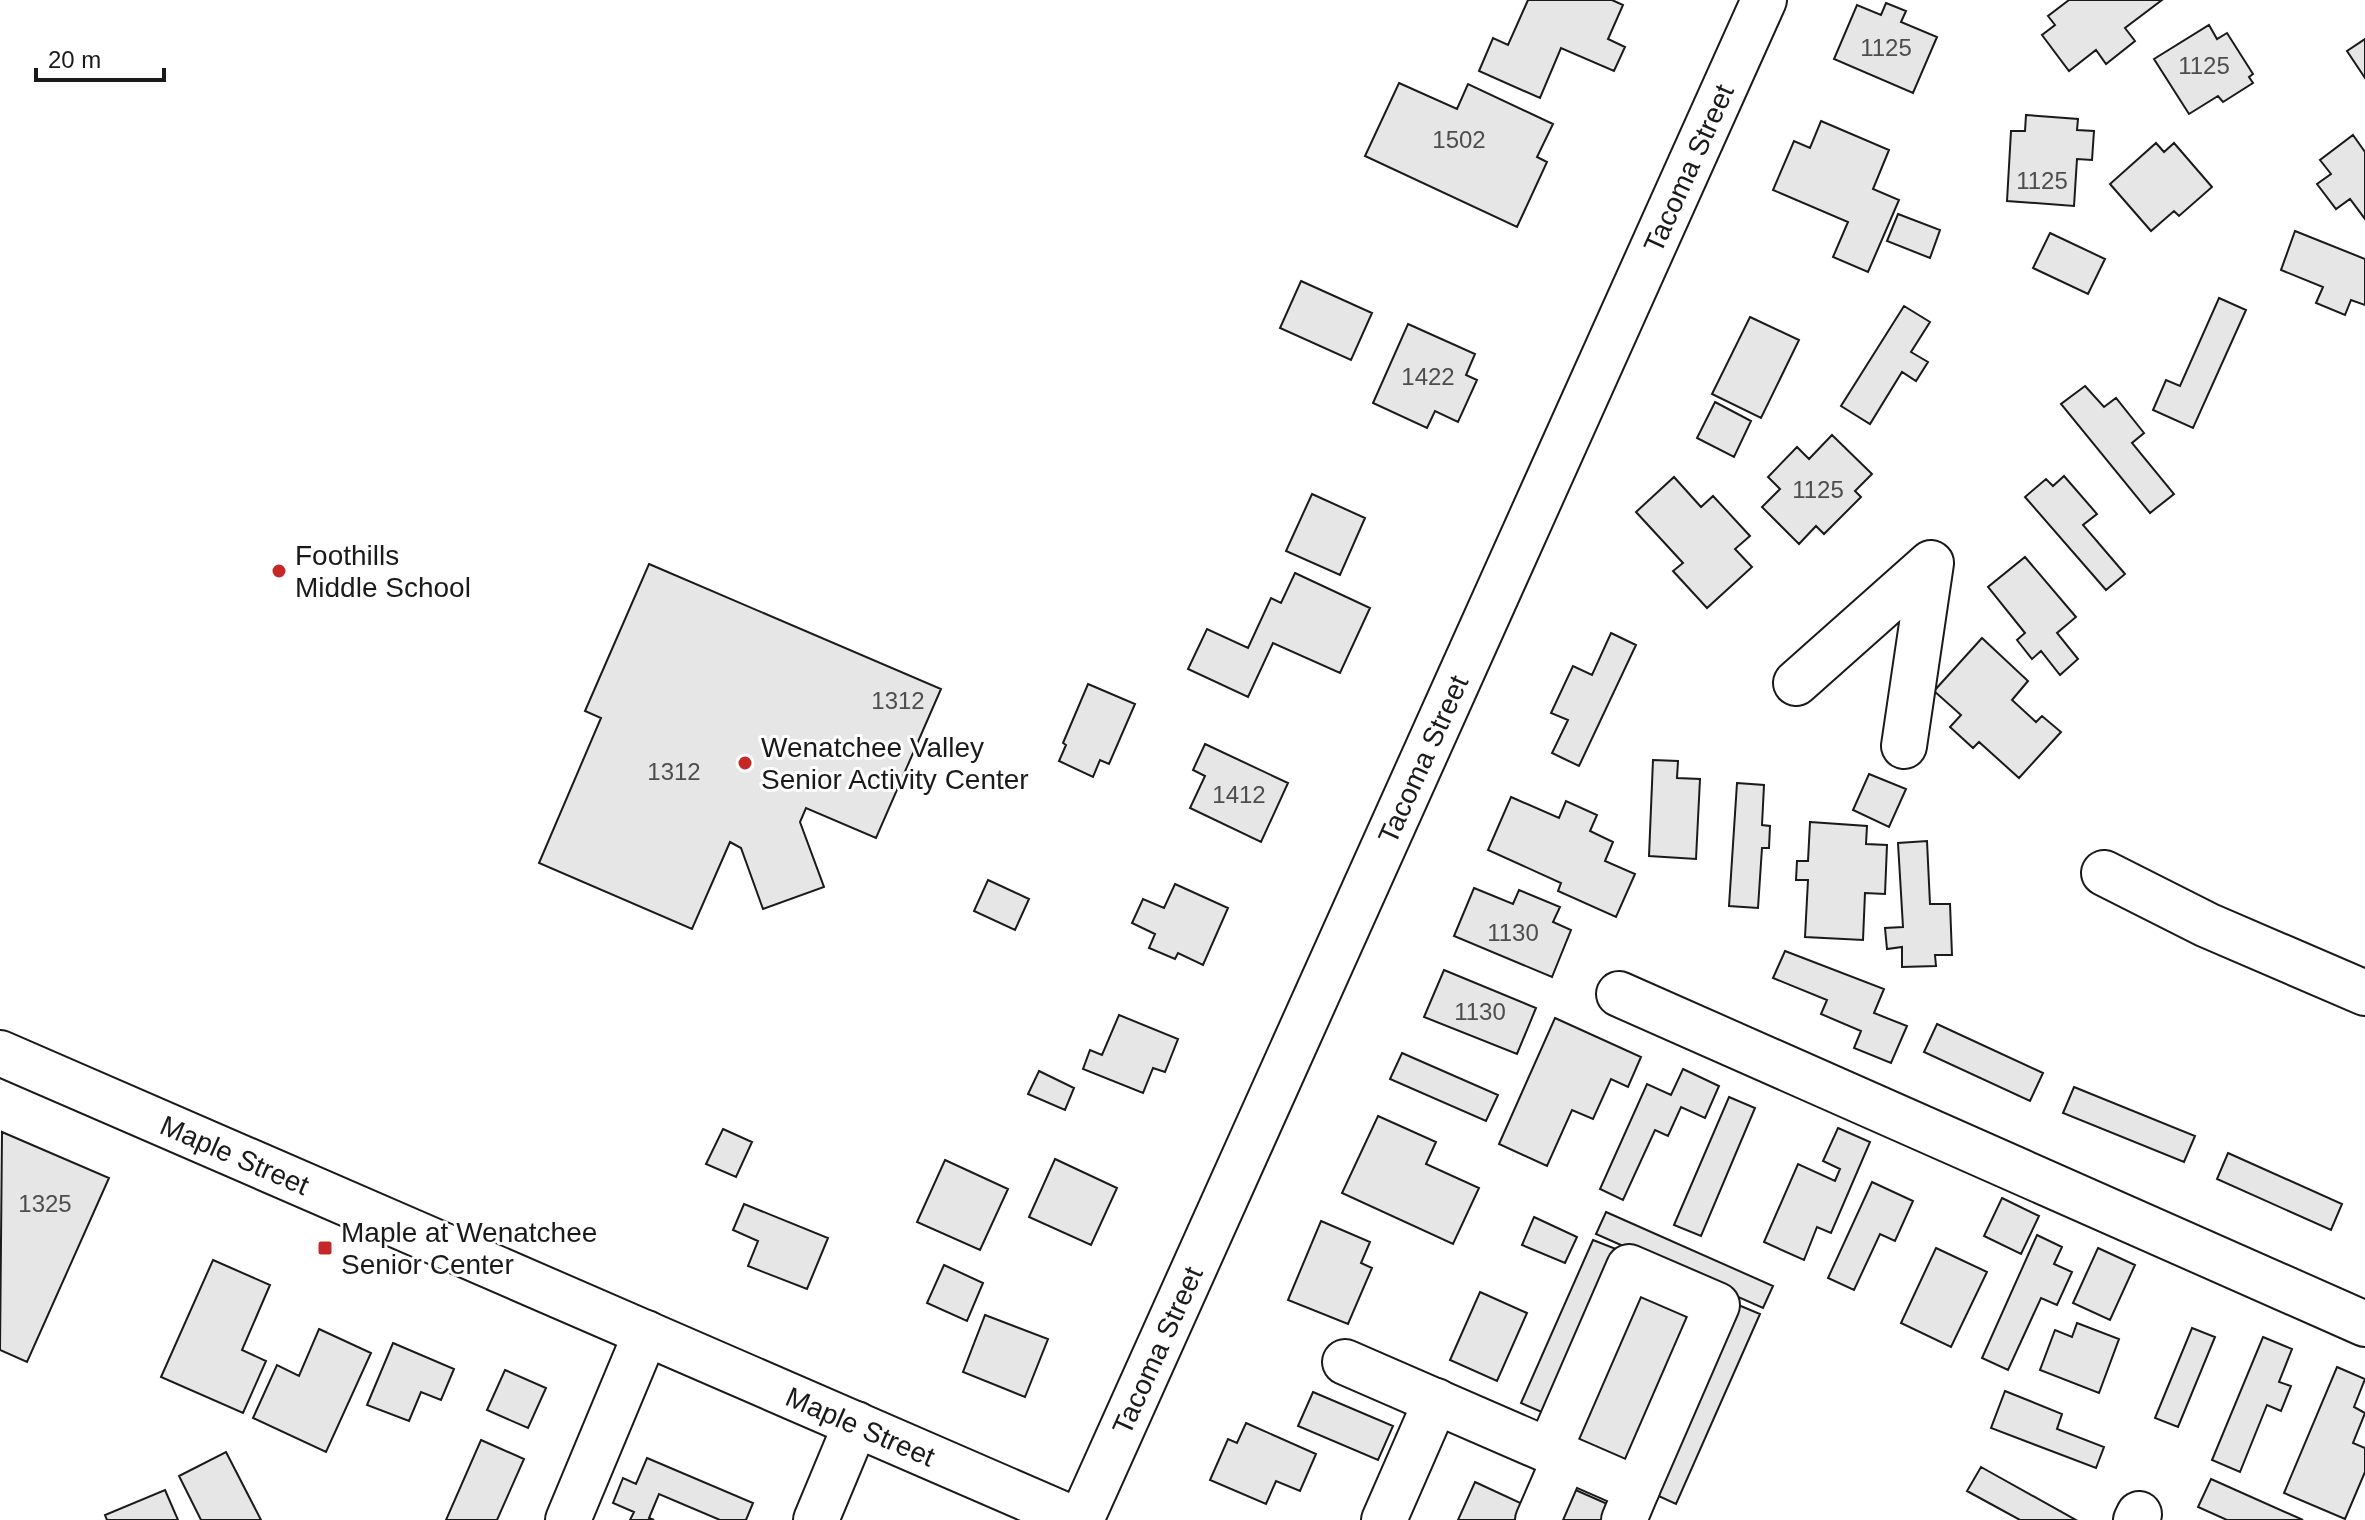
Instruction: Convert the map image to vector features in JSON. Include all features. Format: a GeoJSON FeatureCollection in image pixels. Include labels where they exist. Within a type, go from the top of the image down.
{"type":"FeatureCollection","features":[{"type":"Feature","properties":{"kind":"street","name":"Tacoma Street"},"geometry":{"type":"LineString","coordinates":[[1078,1520],[1764,0]]}},
{"type":"Feature","properties":{"kind":"street"},"geometry":{"type":"LineString","coordinates":[[1796,683],[1931,563],[1904,746]]}},
{"type":"Feature","properties":{"kind":"street"},"geometry":{"type":"LineString","coordinates":[[2104,873],[2207,925],[2365,993]]}},
{"type":"Feature","properties":{"kind":"street"},"geometry":{"type":"LineString","coordinates":[[1619,994],[2365,1324]]}},
{"type":"Feature","properties":{"kind":"street","name":"Maple Street"},"geometry":{"type":"LineString","coordinates":[[0,1053],[1078,1520]]}},
{"type":"Feature","properties":{"kind":"street"},"geometry":{"type":"LineString","coordinates":[[1345,1362],[1557,1455],[1630,1505],[1717,1305],[1629,1267],[1557,1455],[1538,1520]]}},
{"type":"Feature","properties":{"kind":"street"},"geometry":{"type":"LineString","coordinates":[[568,1520],[646,1333]]}},
{"type":"Feature","properties":{"kind":"street"},"geometry":{"type":"LineString","coordinates":[[1384,1520],[1436,1401]]}},
{"type":"Feature","properties":{"kind":"street"},"geometry":{"type":"LineString","coordinates":[[816,1520],[856,1424]]}},
{"type":"Feature","properties":{"kind":"building"},"geometry":{"type":"Polygon","coordinates":[[[1528,0],[1612,0],[1623,5],[1608,39],[1625,47],[1614,71],[1561,48],[1540,98],[1479,71],[1493,38],[1508,45],[1528,0]]]}},
{"type":"Feature","properties":{"kind":"building"},"geometry":{"type":"Polygon","coordinates":[[[2069,0],[2162,0],[2125,28],[2135,41],[2106,64],[2096,50],[2069,71],[2042,35],[2055,25],[2048,16],[2069,0]]]}},
{"type":"Feature","properties":{"kind":"building"},"geometry":{"type":"Polygon","coordinates":[[[1886,3],[1906,11],[1901,22],[1937,37],[1913,93],[1834,59],[1857,5],[1881,15],[1886,3]]]}},
{"type":"Feature","properties":{"kind":"building"},"geometry":{"type":"Polygon","coordinates":[[[2209,25],[2217,39],[2227,33],[2253,74],[2249,77],[2253,83],[2223,102],[2218,96],[2189,114],[2154,59],[2209,25]]]}},
{"type":"Feature","properties":{"kind":"building"},"geometry":{"type":"Polygon","coordinates":[[[2365,39],[2365,78],[2347,51],[2365,39]]]}},
{"type":"Feature","properties":{"kind":"building"},"geometry":{"type":"Polygon","coordinates":[[[1399,83],[1457,109],[1468,84],[1553,124],[1537,157],[1547,162],[1517,227],[1365,156],[1399,83]]]}},
{"type":"Feature","properties":{"kind":"building"},"geometry":{"type":"Polygon","coordinates":[[[2026,115],[2078,119],[2077,130],[2094,131],[2092,160],[2077,159],[2074,206],[2007,201],[2011,131],[2025,131],[2026,115]]]}},
{"type":"Feature","properties":{"kind":"building"},"geometry":{"type":"Polygon","coordinates":[[[1821,121],[1889,150],[1873,189],[1899,200],[1868,272],[1833,257],[1848,222],[1773,190],[1794,141],[1810,148],[1821,121]]]}},
{"type":"Feature","properties":{"kind":"building"},"geometry":{"type":"Polygon","coordinates":[[[2353,135],[2365,152],[2365,219],[2350,199],[2336,209],[2317,184],[2331,174],[2320,160],[2353,135]]]}},
{"type":"Feature","properties":{"kind":"building"},"geometry":{"type":"Polygon","coordinates":[[[2156,143],[2164,152],[2174,143],[2212,187],[2179,216],[2174,211],[2151,231],[2110,184],[2156,143]]]}},
{"type":"Feature","properties":{"kind":"building"},"geometry":{"type":"Polygon","coordinates":[[[1898,214],[1940,230],[1930,258],[1887,241],[1898,214]]]}},
{"type":"Feature","properties":{"kind":"building"},"geometry":{"type":"Polygon","coordinates":[[[2295,231],[2365,259],[2365,305],[2351,300],[2345,315],[2316,303],[2323,287],[2281,270],[2295,231]]]}},
{"type":"Feature","properties":{"kind":"building"},"geometry":{"type":"Polygon","coordinates":[[[2050,233],[2105,259],[2088,294],[2033,268],[2050,233]]]}},
{"type":"Feature","properties":{"kind":"building"},"geometry":{"type":"Polygon","coordinates":[[[1301,281],[1372,313],[1351,360],[1280,328],[1301,281]]]}},
{"type":"Feature","properties":{"kind":"building"},"geometry":{"type":"Polygon","coordinates":[[[2219,298],[2246,310],[2193,428],[2153,410],[2166,380],[2180,386],[2219,298]]]}},
{"type":"Feature","properties":{"kind":"building"},"geometry":{"type":"Polygon","coordinates":[[[1904,306],[1930,322],[1911,352],[1928,362],[1916,381],[1902,372],[1870,424],[1841,406],[1904,306]]]}},
{"type":"Feature","properties":{"kind":"building"},"geometry":{"type":"Polygon","coordinates":[[[1750,317],[1799,340],[1761,418],[1712,394],[1750,317]]]}},
{"type":"Feature","properties":{"kind":"building"},"geometry":{"type":"Polygon","coordinates":[[[1408,324],[1475,354],[1466,375],[1477,380],[1458,422],[1435,411],[1427,428],[1373,403],[1408,324]]]}},
{"type":"Feature","properties":{"kind":"building"},"geometry":{"type":"Polygon","coordinates":[[[2085,386],[2104,407],[2116,398],[2144,433],[2132,443],[2174,494],[2150,513],[2061,404],[2085,386]]]}},
{"type":"Feature","properties":{"kind":"building"},"geometry":{"type":"Polygon","coordinates":[[[1715,402],[1751,421],[1734,457],[1697,438],[1715,402]]]}},
{"type":"Feature","properties":{"kind":"building"},"geometry":{"type":"Polygon","coordinates":[[[1832,435],[1872,474],[1855,491],[1861,497],[1824,534],[1816,526],[1799,544],[1762,507],[1780,489],[1768,477],[1797,447],[1809,459],[1832,435]]]}},
{"type":"Feature","properties":{"kind":"building"},"geometry":{"type":"Polygon","coordinates":[[[2064,476],[2097,514],[2083,525],[2125,574],[2106,590],[2025,497],[2046,479],[2053,486],[2064,476]]]}},
{"type":"Feature","properties":{"kind":"building"},"geometry":{"type":"Polygon","coordinates":[[[1674,477],[1701,507],[1713,496],[1750,536],[1735,549],[1752,567],[1707,608],[1673,571],[1683,563],[1636,512],[1674,477]]]}},
{"type":"Feature","properties":{"kind":"building"},"geometry":{"type":"Polygon","coordinates":[[[1312,494],[1365,518],[1340,575],[1286,551],[1312,494]]]}},
{"type":"Feature","properties":{"kind":"building"},"geometry":{"type":"Polygon","coordinates":[[[2025,557],[2076,617],[2057,633],[2078,659],[2060,675],[2041,651],[2032,659],[2017,640],[2025,633],[1988,587],[2025,557]]]}},
{"type":"Feature","properties":{"kind":"building","name":"Wenatchee Valley Senior Activity Center"},"geometry":{"type":"Polygon","coordinates":[[[649,564],[941,689],[876,838],[806,808],[800,822],[824,887],[763,909],[741,848],[730,842],[692,929],[539,863],[601,718],[585,711],[649,564]]]}},
{"type":"Feature","properties":{"kind":"building"},"geometry":{"type":"Polygon","coordinates":[[[1295,573],[1370,608],[1340,673],[1273,643],[1248,697],[1188,669],[1207,629],[1248,648],[1271,598],[1281,603],[1295,573]]]}},
{"type":"Feature","properties":{"kind":"building"},"geometry":{"type":"Polygon","coordinates":[[[1611,633],[1636,645],[1579,766],[1552,753],[1568,720],[1551,713],[1573,666],[1592,675],[1611,633]]]}},
{"type":"Feature","properties":{"kind":"building"},"geometry":{"type":"Polygon","coordinates":[[[1982,638],[2028,681],[2012,700],[2036,722],[2042,716],[2061,732],[2019,778],[1979,742],[1973,748],[1950,727],[1961,715],[1934,691],[1982,638]]]}},
{"type":"Feature","properties":{"kind":"building"},"geometry":{"type":"Polygon","coordinates":[[[1088,684],[1135,704],[1109,764],[1100,760],[1093,777],[1059,761],[1066,745],[1063,743],[1088,684]]]}},
{"type":"Feature","properties":{"kind":"building"},"geometry":{"type":"Polygon","coordinates":[[[1205,744],[1288,783],[1261,842],[1190,808],[1205,776],[1193,770],[1205,744]]]}},
{"type":"Feature","properties":{"kind":"building"},"geometry":{"type":"Polygon","coordinates":[[[1653,760],[1678,761],[1677,778],[1700,779],[1696,859],[1649,856],[1653,760]]]}},
{"type":"Feature","properties":{"kind":"building"},"geometry":{"type":"Polygon","coordinates":[[[1869,774],[1906,789],[1889,827],[1853,810],[1869,774]]]}},
{"type":"Feature","properties":{"kind":"building"},"geometry":{"type":"Polygon","coordinates":[[[1737,783],[1764,785],[1762,825],[1770,826],[1769,848],[1762,848],[1758,908],[1729,906],[1737,783]]]}},
{"type":"Feature","properties":{"kind":"building"},"geometry":{"type":"Polygon","coordinates":[[[1511,797],[1559,818],[1566,801],[1597,815],[1590,831],[1613,842],[1605,861],[1635,874],[1616,917],[1558,891],[1561,883],[1488,850],[1511,797]]]}},
{"type":"Feature","properties":{"kind":"building"},"geometry":{"type":"Polygon","coordinates":[[[1810,822],[1867,826],[1866,844],[1887,845],[1885,894],[1865,893],[1863,940],[1805,937],[1808,880],[1796,880],[1797,861],[1808,861],[1810,822]]]}},
{"type":"Feature","properties":{"kind":"building"},"geometry":{"type":"Polygon","coordinates":[[[1927,841],[1930,904],[1950,904],[1952,955],[1935,955],[1936,966],[1902,967],[1902,947],[1887,949],[1885,928],[1903,927],[1898,843],[1927,841]]]}},
{"type":"Feature","properties":{"kind":"building"},"geometry":{"type":"Polygon","coordinates":[[[988,880],[1029,899],[1015,930],[974,911],[988,880]]]}},
{"type":"Feature","properties":{"kind":"building"},"geometry":{"type":"Polygon","coordinates":[[[1175,884],[1228,908],[1203,965],[1178,953],[1175,959],[1149,948],[1155,934],[1132,923],[1143,899],[1164,908],[1175,884]]]}},
{"type":"Feature","properties":{"kind":"building"},"geometry":{"type":"Polygon","coordinates":[[[1474,888],[1513,904],[1519,890],[1560,907],[1553,922],[1571,930],[1552,977],[1454,936],[1474,888]]]}},
{"type":"Feature","properties":{"kind":"building"},"geometry":{"type":"Polygon","coordinates":[[[1785,951],[1884,989],[1874,1013],[1907,1026],[1891,1063],[1854,1048],[1861,1031],[1821,1014],[1827,1000],[1773,978],[1785,951]]]}},
{"type":"Feature","properties":{"kind":"building"},"geometry":{"type":"Polygon","coordinates":[[[1444,970],[1536,1008],[1517,1054],[1424,1017],[1444,970]]]}},
{"type":"Feature","properties":{"kind":"building"},"geometry":{"type":"Polygon","coordinates":[[[1119,1015],[1178,1039],[1165,1072],[1153,1068],[1143,1093],[1083,1069],[1090,1050],[1102,1055],[1119,1015]]]}},
{"type":"Feature","properties":{"kind":"building"},"geometry":{"type":"Polygon","coordinates":[[[1555,1018],[1641,1057],[1628,1087],[1611,1079],[1593,1119],[1572,1110],[1547,1166],[1499,1144],[1555,1018]]]}},
{"type":"Feature","properties":{"kind":"building"},"geometry":{"type":"Polygon","coordinates":[[[1937,1024],[2043,1073],[2030,1101],[1924,1052],[1937,1024]]]}},
{"type":"Feature","properties":{"kind":"building"},"geometry":{"type":"Polygon","coordinates":[[[1402,1053],[1498,1095],[1486,1121],[1390,1079],[1402,1053]]]}},
{"type":"Feature","properties":{"kind":"building"},"geometry":{"type":"Polygon","coordinates":[[[1683,1069],[1719,1086],[1705,1118],[1681,1107],[1668,1136],[1655,1130],[1623,1200],[1600,1189],[1647,1084],[1671,1095],[1683,1069]]]}},
{"type":"Feature","properties":{"kind":"building"},"geometry":{"type":"Polygon","coordinates":[[[1039,1071],[1074,1088],[1065,1110],[1028,1094],[1039,1071]]]}},
{"type":"Feature","properties":{"kind":"building"},"geometry":{"type":"Polygon","coordinates":[[[2074,1087],[2195,1136],[2184,1162],[2063,1113],[2074,1087]]]}},
{"type":"Feature","properties":{"kind":"building"},"geometry":{"type":"Polygon","coordinates":[[[1729,1097],[1755,1108],[1701,1236],[1674,1225],[1729,1097]]]}},
{"type":"Feature","properties":{"kind":"building"},"geometry":{"type":"Polygon","coordinates":[[[1378,1116],[1436,1142],[1426,1164],[1479,1188],[1453,1244],[1342,1193],[1378,1116]]]}},
{"type":"Feature","properties":{"kind":"building"},"geometry":{"type":"Polygon","coordinates":[[[1838,1128],[1870,1142],[1831,1233],[1817,1227],[1804,1260],[1764,1242],[1798,1164],[1835,1181],[1840,1169],[1823,1161],[1838,1128]]]}},
{"type":"Feature","properties":{"kind":"building"},"geometry":{"type":"Polygon","coordinates":[[[723,1129],[752,1142],[736,1177],[706,1164],[723,1129]]]}},
{"type":"Feature","properties":{"kind":"building"},"geometry":{"type":"Polygon","coordinates":[[[2,1132],[109,1178],[27,1362],[0,1350],[2,1132]]]}},
{"type":"Feature","properties":{"kind":"building"},"geometry":{"type":"Polygon","coordinates":[[[2228,1153],[2342,1204],[2331,1230],[2217,1179],[2228,1153]]]}},
{"type":"Feature","properties":{"kind":"building"},"geometry":{"type":"Polygon","coordinates":[[[1055,1159],[1117,1188],[1091,1245],[1029,1217],[1055,1159]]]}},
{"type":"Feature","properties":{"kind":"building"},"geometry":{"type":"Polygon","coordinates":[[[945,1160],[1008,1189],[980,1250],[917,1222],[945,1160]]]}},
{"type":"Feature","properties":{"kind":"building"},"geometry":{"type":"Polygon","coordinates":[[[1872,1182],[1913,1201],[1895,1241],[1880,1234],[1854,1290],[1828,1278],[1872,1182]]]}},
{"type":"Feature","properties":{"kind":"building"},"geometry":{"type":"Polygon","coordinates":[[[2002,1198],[2039,1216],[2021,1254],[1984,1236],[2002,1198]]]}},
{"type":"Feature","properties":{"kind":"building"},"geometry":{"type":"Polygon","coordinates":[[[744,1204],[828,1238],[807,1289],[748,1266],[758,1241],[733,1230],[744,1204]]]}},
{"type":"Feature","properties":{"kind":"building"},"geometry":{"type":"Polygon","coordinates":[[[1606,1212],[1773,1286],[1763,1308],[1596,1234],[1606,1212]]]}},
{"type":"Feature","properties":{"kind":"building"},"geometry":{"type":"Polygon","coordinates":[[[1534,1217],[1577,1237],[1565,1263],[1522,1245],[1534,1217]]]}},
{"type":"Feature","properties":{"kind":"building"},"geometry":{"type":"Polygon","coordinates":[[[1321,1221],[1370,1242],[1361,1263],[1372,1268],[1348,1324],[1288,1300],[1321,1221]]]}},
{"type":"Feature","properties":{"kind":"building"},"geometry":{"type":"Polygon","coordinates":[[[2037,1235],[2062,1247],[2054,1264],[2072,1272],[2057,1305],[2041,1298],[2008,1370],[1982,1358],[2037,1235]]]}},
{"type":"Feature","properties":{"kind":"building"},"geometry":{"type":"Polygon","coordinates":[[[1593,1240],[1616,1249],[1544,1413],[1521,1403],[1593,1240]]]}},
{"type":"Feature","properties":{"kind":"building"},"geometry":{"type":"Polygon","coordinates":[[[1936,1248],[1987,1272],[1951,1347],[1901,1323],[1936,1248]]]}},
{"type":"Feature","properties":{"kind":"building"},"geometry":{"type":"Polygon","coordinates":[[[2098,1248],[2135,1265],[2110,1320],[2073,1303],[2098,1248]]]}},
{"type":"Feature","properties":{"kind":"building"},"geometry":{"type":"Polygon","coordinates":[[[213,1260],[270,1285],[242,1350],[266,1361],[243,1413],[161,1377],[213,1260]]]}},
{"type":"Feature","properties":{"kind":"building"},"geometry":{"type":"Polygon","coordinates":[[[944,1265],[983,1283],[967,1321],[927,1303],[944,1265]]]}},
{"type":"Feature","properties":{"kind":"building"},"geometry":{"type":"Polygon","coordinates":[[[1636,1290],[1694,1316],[1629,1462],[1571,1436],[1636,1290]]]}},
{"type":"Feature","properties":{"kind":"building"},"geometry":{"type":"Polygon","coordinates":[[[1480,1292],[1527,1313],[1497,1381],[1450,1360],[1480,1292]]]}},
{"type":"Feature","properties":{"kind":"building"},"geometry":{"type":"Polygon","coordinates":[[[1736,1304],[1760,1314],[1676,1504],[1652,1493],[1736,1304]]]}},
{"type":"Feature","properties":{"kind":"building"},"geometry":{"type":"Polygon","coordinates":[[[985,1315],[1048,1339],[1025,1397],[963,1372],[985,1315]]]}},
{"type":"Feature","properties":{"kind":"building"},"geometry":{"type":"Polygon","coordinates":[[[2077,1323],[2119,1339],[2099,1393],[2040,1370],[2055,1330],[2072,1337],[2077,1323]]]}},
{"type":"Feature","properties":{"kind":"building"},"geometry":{"type":"Polygon","coordinates":[[[2192,1328],[2215,1337],[2178,1427],[2155,1418],[2192,1328]]]}},
{"type":"Feature","properties":{"kind":"building"},"geometry":{"type":"Polygon","coordinates":[[[319,1329],[371,1353],[326,1452],[253,1418],[277,1365],[299,1376],[319,1329]]]}},
{"type":"Feature","properties":{"kind":"building"},"geometry":{"type":"Polygon","coordinates":[[[2263,1337],[2292,1349],[2279,1382],[2291,1386],[2281,1411],[2267,1405],[2240,1472],[2212,1460],[2263,1337]]]}},
{"type":"Feature","properties":{"kind":"building"},"geometry":{"type":"Polygon","coordinates":[[[393,1343],[454,1369],[441,1400],[421,1392],[409,1421],[367,1405],[393,1343]]]}},
{"type":"Feature","properties":{"kind":"building"},"geometry":{"type":"Polygon","coordinates":[[[2337,1367],[2365,1379],[2354,1407],[2365,1413],[2353,1443],[2365,1448],[2365,1472],[2345,1519],[2284,1493],[2337,1367]]]}},
{"type":"Feature","properties":{"kind":"building"},"geometry":{"type":"Polygon","coordinates":[[[505,1370],[546,1388],[528,1428],[487,1410],[505,1370]]]}},
{"type":"Feature","properties":{"kind":"building"},"geometry":{"type":"Polygon","coordinates":[[[2005,1391],[2062,1414],[2057,1429],[2104,1447],[2096,1468],[1991,1428],[2005,1391]]]}},
{"type":"Feature","properties":{"kind":"building"},"geometry":{"type":"Polygon","coordinates":[[[1313,1392],[1393,1426],[1378,1460],[1298,1426],[1313,1392]]]}},
{"type":"Feature","properties":{"kind":"building"},"geometry":{"type":"Polygon","coordinates":[[[1246,1423],[1316,1454],[1300,1491],[1276,1481],[1266,1504],[1210,1480],[1228,1439],[1237,1443],[1246,1423]]]}},
{"type":"Feature","properties":{"kind":"building"},"geometry":{"type":"Polygon","coordinates":[[[481,1440],[524,1459],[497,1520],[446,1520],[481,1440]]]}},
{"type":"Feature","properties":{"kind":"building"},"geometry":{"type":"Polygon","coordinates":[[[226,1452],[261,1520],[201,1520],[179,1476],[226,1452]]]}},
{"type":"Feature","properties":{"kind":"building"},"geometry":{"type":"Polygon","coordinates":[[[647,1458],[753,1503],[746,1520],[720,1520],[659,1494],[649,1518],[654,1520],[630,1520],[634,1512],[613,1503],[623,1478],[636,1484],[647,1458]]]}},
{"type":"Feature","properties":{"kind":"building"},"geometry":{"type":"Polygon","coordinates":[[[1981,1467],[2076,1520],[2020,1520],[1967,1491],[1981,1467]]]}},
{"type":"Feature","properties":{"kind":"building"},"geometry":{"type":"Polygon","coordinates":[[[2211,1479],[2303,1520],[2227,1520],[2198,1507],[2211,1479]]]}},
{"type":"Feature","properties":{"kind":"building"},"geometry":{"type":"Polygon","coordinates":[[[1475,1482],[1527,1506],[1520,1520],[1458,1520],[1475,1482]]]}},
{"type":"Feature","properties":{"kind":"building"},"geometry":{"type":"Polygon","coordinates":[[[1571,1488],[1612,1506],[1606,1520],[1558,1520],[1571,1488]]]}},
{"type":"Feature","properties":{"kind":"building"},"geometry":{"type":"Polygon","coordinates":[[[165,1490],[178,1520],[107,1520],[105,1515],[165,1490]]]}},
{"type":"Feature","properties":{"kind":"place","name":"Foothills Middle School"},"geometry":{"type":"Point","coordinates":[279,571]}},
{"type":"Feature","properties":{"kind":"place","name":"Wenatchee Valley Senior Activity Center"},"geometry":{"type":"Point","coordinates":[745,763]}},
{"type":"Feature","properties":{"kind":"place","name":"Maple at Wenatchee Senior Center"},"geometry":{"type":"Point","coordinates":[325,1248]}}]}
